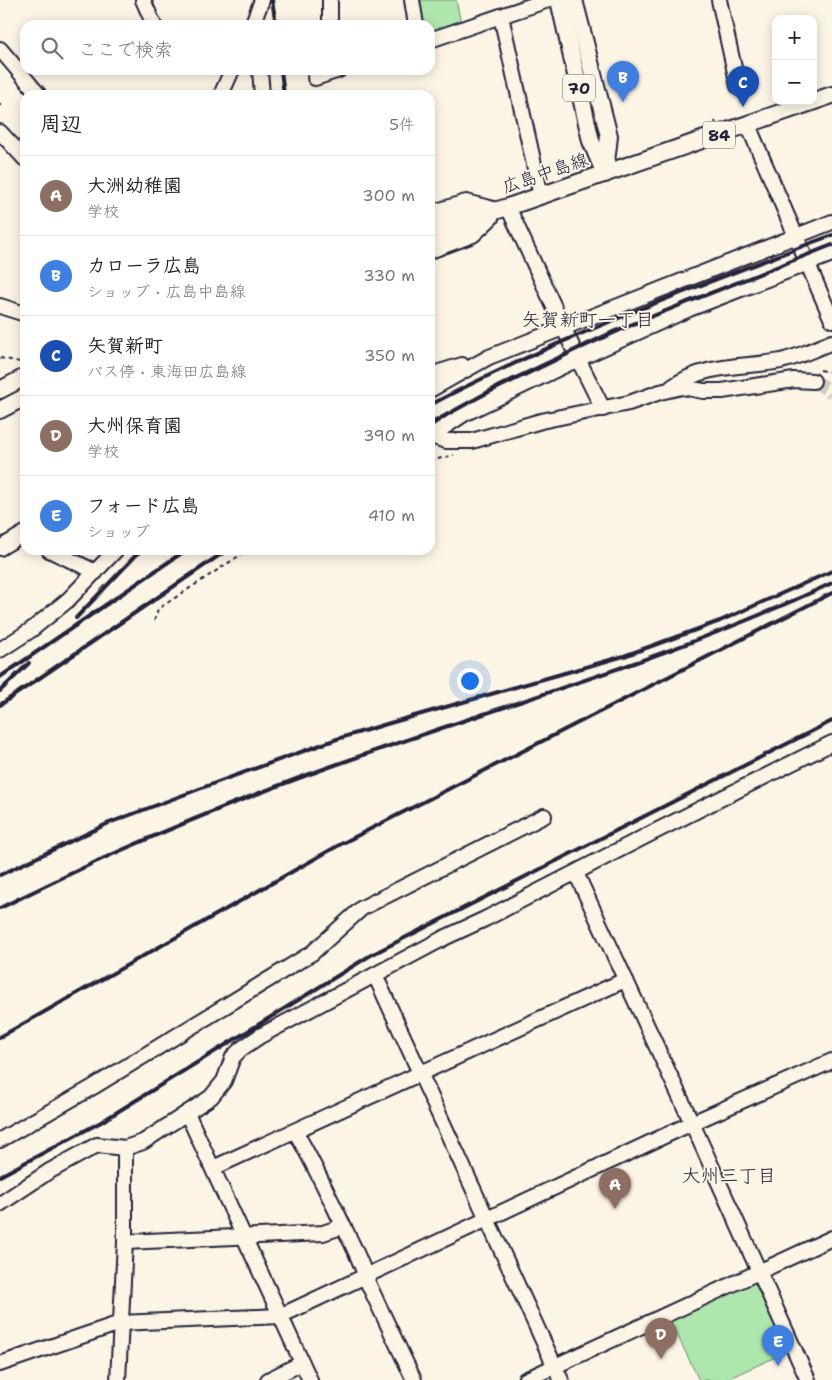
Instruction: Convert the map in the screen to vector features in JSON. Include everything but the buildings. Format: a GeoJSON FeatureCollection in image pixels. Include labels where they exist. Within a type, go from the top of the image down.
{"type":"FeatureCollection","features":[{"type":"Feature","properties":{"kind":"main road","name":"広島中島線"},"geometry":{"type":"LineString","coordinates":[[559,0],[592,141],[605,174]]}},
{"type":"Feature","properties":{"kind":"main road","name":"広島中島線"},"geometry":{"type":"LineString","coordinates":[[574,0],[609,136],[605,174]]}},
{"type":"Feature","properties":{"kind":"main road","name":"84"},"geometry":{"type":"LineString","coordinates":[[605,174],[832,95]]}},
{"type":"Feature","properties":{"kind":"main road","name":"広島中島線"},"geometry":{"type":"LineString","coordinates":[[435,237],[469,226],[503,209],[605,174]]}},
{"type":"Feature","properties":{"kind":"main road","name":"広島中島線"},"geometry":{"type":"LineString","coordinates":[[435,222],[468,212],[503,209]]}},
{"type":"Feature","properties":{"kind":"main road"},"geometry":{"type":"LineString","coordinates":[[0,390],[20,380]]}},
{"type":"Feature","properties":{"kind":"main road"},"geometry":{"type":"LineString","coordinates":[[0,410],[20,400]]}},
{"type":"Feature","properties":{"kind":"street"},"geometry":{"type":"LineString","coordinates":[[143,0],[152,20]]}},
{"type":"Feature","properties":{"kind":"street"},"geometry":{"type":"LineString","coordinates":[[250,0],[253,20]]}},
{"type":"Feature","properties":{"kind":"street"},"geometry":{"type":"LineString","coordinates":[[255,20],[262,0]]}},
{"type":"Feature","properties":{"kind":"street"},"geometry":{"type":"LineString","coordinates":[[330,0],[330,20]]}},
{"type":"Feature","properties":{"kind":"street"},"geometry":{"type":"LineString","coordinates":[[412,0],[415,20]]}},
{"type":"Feature","properties":{"kind":"street"},"geometry":{"type":"LineString","coordinates":[[435,38],[548,0]]}},
{"type":"Feature","properties":{"kind":"street"},"geometry":{"type":"LineString","coordinates":[[719,0],[738,86]]}},
{"type":"Feature","properties":{"kind":"street"},"geometry":{"type":"LineString","coordinates":[[501,16],[541,196]]}},
{"type":"Feature","properties":{"kind":"street"},"geometry":{"type":"LineString","coordinates":[[0,49],[20,73]]}},
{"type":"Feature","properties":{"kind":"street"},"geometry":{"type":"LineString","coordinates":[[22,75],[35,90]]}},
{"type":"Feature","properties":{"kind":"street"},"geometry":{"type":"LineString","coordinates":[[223,90],[230,75]]}},
{"type":"Feature","properties":{"kind":"street"},"geometry":{"type":"LineString","coordinates":[[260,75],[262,90]]}},
{"type":"Feature","properties":{"kind":"street"},"geometry":{"type":"LineString","coordinates":[[315,78],[323,75]]}},
{"type":"Feature","properties":{"kind":"street"},"geometry":{"type":"LineString","coordinates":[[748,125],[832,320]]}},
{"type":"Feature","properties":{"kind":"street"},"geometry":{"type":"LineString","coordinates":[[0,132],[20,154]]}},
{"type":"Feature","properties":{"kind":"street"},"geometry":{"type":"LineString","coordinates":[[435,211],[466,202],[503,209]]}},
{"type":"Feature","properties":{"kind":"street"},"geometry":{"type":"LineString","coordinates":[[435,249],[473,235],[503,209]]}},
{"type":"Feature","properties":{"kind":"street"},"geometry":{"type":"LineString","coordinates":[[503,209],[603,408]]}},
{"type":"Feature","properties":{"kind":"street"},"geometry":{"type":"LineString","coordinates":[[435,373],[489,357],[832,222]]}},
{"type":"Feature","properties":{"kind":"street"},"geometry":{"type":"LineString","coordinates":[[435,432],[464,414],[578,359],[689,309],[832,254]]}},
{"type":"Feature","properties":{"kind":"street"},"geometry":{"type":"LineString","coordinates":[[0,306],[20,312]]}},
{"type":"Feature","properties":{"kind":"street"},"geometry":{"type":"LineString","coordinates":[[670,389],[683,379],[719,368],[781,361],[832,342]]}},
{"type":"Feature","properties":{"kind":"street"},"geometry":{"type":"LineString","coordinates":[[435,387],[489,357]]}},
{"type":"Feature","properties":{"kind":"street"},"geometry":{"type":"LineString","coordinates":[[435,437],[446,441],[464,442],[541,421],[629,403],[670,389],[682,387],[703,391],[722,391],[794,380],[813,381]]}},
{"type":"Feature","properties":{"kind":"street"},"geometry":{"type":"LineString","coordinates":[[0,548],[20,538]]}},
{"type":"Feature","properties":{"kind":"street"},"geometry":{"type":"LineString","coordinates":[[59,555],[96,572]]}},
{"type":"Feature","properties":{"kind":"street"},"geometry":{"type":"LineString","coordinates":[[0,650],[31,630],[68,600],[111,555]]}},
{"type":"Feature","properties":{"kind":"street"},"geometry":{"type":"LineString","coordinates":[[0,1204],[48,1172],[97,1145],[125,1148],[143,1142],[211,1097],[224,1081],[233,1057],[240,1049],[260,1036],[444,938],[832,743]]}},
{"type":"Feature","properties":{"kind":"street"},"geometry":{"type":"LineString","coordinates":[[0,1140],[93,1087],[312,954],[362,908],[544,816]]}},
{"type":"Feature","properties":{"kind":"street"},"geometry":{"type":"LineString","coordinates":[[576,872],[808,1380]]}},
{"type":"Feature","properties":{"kind":"street"},"geometry":{"type":"LineString","coordinates":[[375,975],[561,1380]]}},
{"type":"Feature","properties":{"kind":"street"},"geometry":{"type":"LineString","coordinates":[[213,1168],[625,980]]}},
{"type":"Feature","properties":{"kind":"street"},"geometry":{"type":"LineString","coordinates":[[0,1364],[120,1323],[280,1316],[692,1123],[832,1061]]}},
{"type":"Feature","properties":{"kind":"street"},"geometry":{"type":"LineString","coordinates":[[187,1113],[310,1380]]}},
{"type":"Feature","properties":{"kind":"street"},"geometry":{"type":"LineString","coordinates":[[295,1131],[344,1226],[414,1380]]}},
{"type":"Feature","properties":{"kind":"street"},"geometry":{"type":"LineString","coordinates":[[118,1380],[125,1242],[125,1148]]}},
{"type":"Feature","properties":{"kind":"street"},"geometry":{"type":"LineString","coordinates":[[125,1242],[323,1233],[344,1226]]}},
{"type":"Feature","properties":{"kind":"street"},"geometry":{"type":"LineString","coordinates":[[525,1380],[832,1238]]}},
{"type":"Feature","properties":{"kind":"street"},"geometry":{"type":"LineString","coordinates":[[268,1380],[302,1363]]}},
{"type":"Feature","properties":{"kind":"path"},"geometry":{"type":"LineString","coordinates":[[715,121],[723,147]]}},
{"type":"Feature","properties":{"kind":"path"},"geometry":{"type":"LineString","coordinates":[[0,358],[20,361]]}},
{"type":"Feature","properties":{"kind":"path"},"geometry":{"type":"LineString","coordinates":[[435,460],[456,454]]}},
{"type":"Feature","properties":{"kind":"path"},"geometry":{"type":"LineString","coordinates":[[154,621],[158,610],[240,555]]}},
{"type":"Feature","properties":{"kind":"green space"},"geometry":{"type":"Polygon","coordinates":[[[417,0],[456,0],[461,23],[435,32],[435,20],[419,20],[417,0]]]}},
{"type":"Feature","properties":{"kind":"green space"},"geometry":{"type":"Polygon","coordinates":[[[753,1280],[759,1283],[789,1351],[725,1380],[699,1380],[669,1318],[753,1280]]]}},
{"type":"Feature","properties":{"kind":"tunnel"},"geometry":{"type":"LineString","coordinates":[[813,381],[828,389],[832,394]]}},
{"type":"Feature","properties":{"kind":"railway"},"geometry":{"type":"LineString","coordinates":[[272,0],[275,20]]}},
{"type":"Feature","properties":{"kind":"railway"},"geometry":{"type":"LineString","coordinates":[[282,75],[283,90]]}},
{"type":"Feature","properties":{"kind":"railway"},"geometry":{"type":"LineString","coordinates":[[435,402],[479,380],[578,335],[832,235]]}},
{"type":"Feature","properties":{"kind":"railway"},"geometry":{"type":"LineString","coordinates":[[435,421],[499,386],[615,331],[832,245]]}},
{"type":"Feature","properties":{"kind":"railway"},"geometry":{"type":"LineString","coordinates":[[76,618],[136,555]]}},
{"type":"Feature","properties":{"kind":"railway"},"geometry":{"type":"LineString","coordinates":[[0,677],[179,555]]}},
{"type":"Feature","properties":{"kind":"railway"},"geometry":{"type":"LineString","coordinates":[[0,705],[220,555]]}},
{"type":"Feature","properties":{"kind":"railway"},"geometry":{"type":"LineString","coordinates":[[0,875],[109,823],[223,780],[337,739],[624,656],[720,621],[832,571]]}},
{"type":"Feature","properties":{"kind":"railway"},"geometry":{"type":"LineString","coordinates":[[0,908],[122,850],[265,791],[412,738],[654,656],[773,609],[832,583]]}},
{"type":"Feature","properties":{"kind":"railway"},"geometry":{"type":"LineString","coordinates":[[0,1037],[341,844],[832,593]]}},
{"type":"Feature","properties":{"kind":"railway"},"geometry":{"type":"LineString","coordinates":[[0,691],[29,663]]}},
{"type":"Feature","properties":{"kind":"railway"},"geometry":{"type":"LineString","coordinates":[[0,1176],[101,1122],[371,955],[832,721]]}},
{"type":"Feature","properties":{"kind":"place","name":"カローラ広島"},"geometry":{"type":"Point","coordinates":[623,102]}},
{"type":"Feature","properties":{"kind":"place","name":"矢賀新町"},"geometry":{"type":"Point","coordinates":[743,107]}},
{"type":"Feature","properties":{"kind":"place","name":"大洲幼稚園"},"geometry":{"type":"Point","coordinates":[615,1209]}},
{"type":"Feature","properties":{"kind":"place","name":"大州保育園"},"geometry":{"type":"Point","coordinates":[661,1359]}},
{"type":"Feature","properties":{"kind":"place","name":"フォード広島"},"geometry":{"type":"Point","coordinates":[778,1366]}},
{"type":"Feature","properties":{"kind":"district","name":"矢賀新町一丁目"},"geometry":{"type":"Point","coordinates":[588,319]}},
{"type":"Feature","properties":{"kind":"district","name":"大州三丁目"},"geometry":{"type":"Point","coordinates":[729,1175]}}]}
